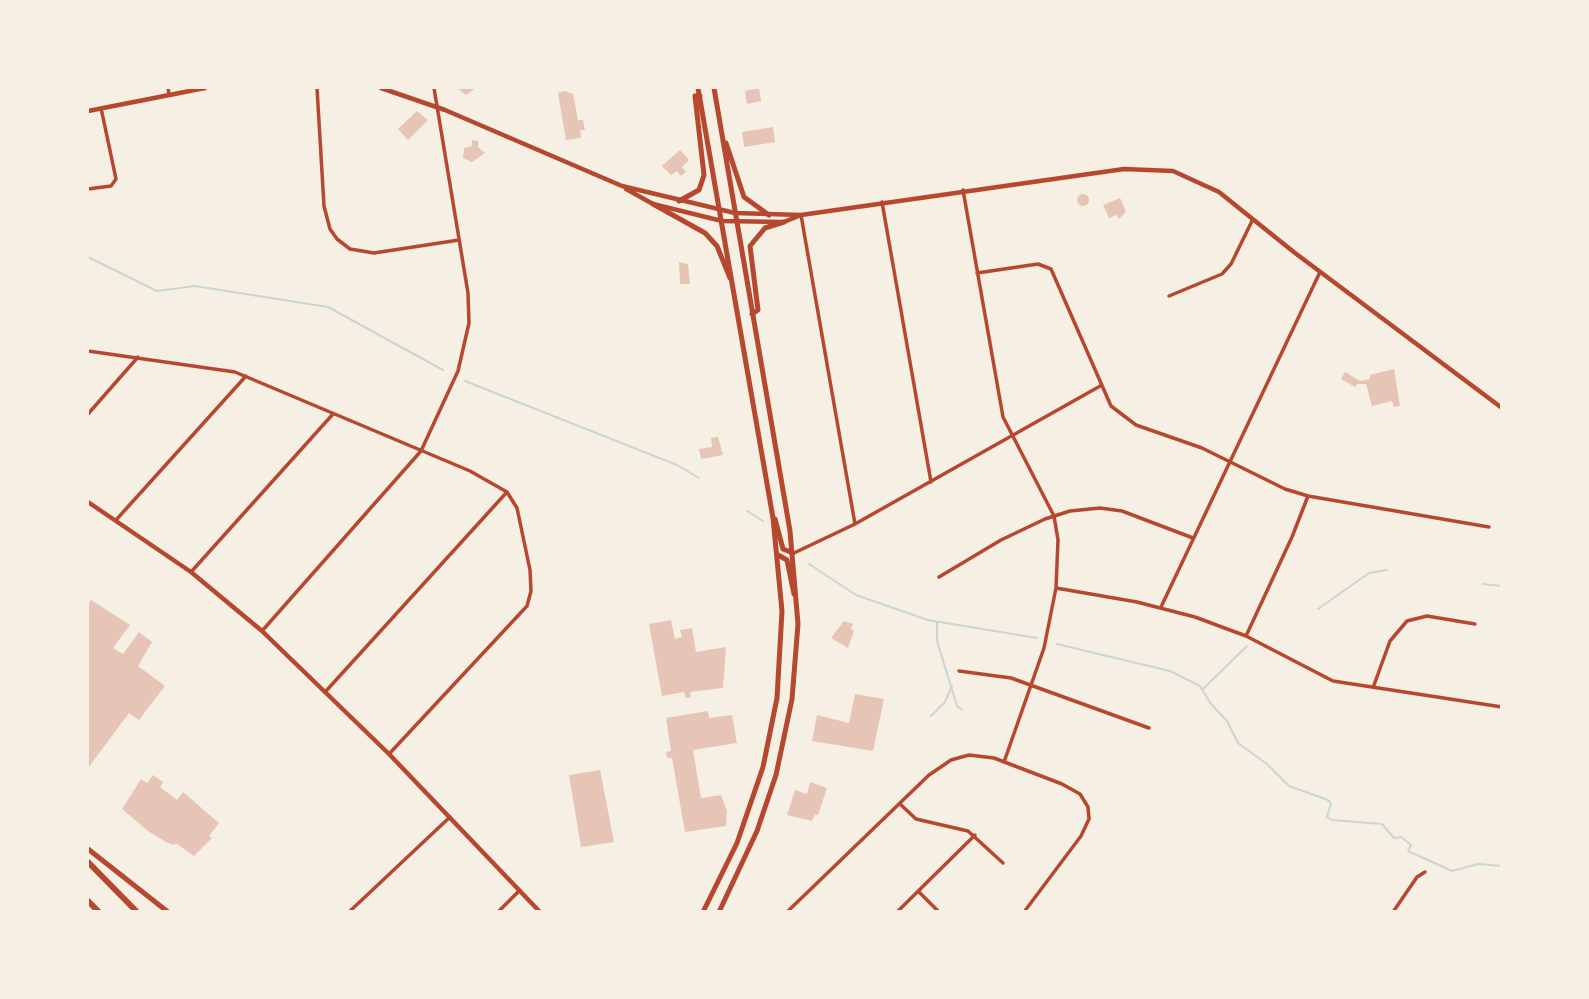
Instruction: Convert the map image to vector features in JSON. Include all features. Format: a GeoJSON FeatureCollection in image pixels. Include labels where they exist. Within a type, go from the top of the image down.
{"type":"FeatureCollection","features":[{"type":"Feature","properties":{"kind":"highway"},"geometry":{"type":"LineString","coordinates":[[88,862],[137,912]]}},
{"type":"Feature","properties":{"kind":"highway"},"geometry":{"type":"LineString","coordinates":[[88,901],[99,912]]}},
{"type":"Feature","properties":{"kind":"main road"},"geometry":{"type":"LineString","coordinates":[[698,88],[774,518],[782,636],[772,732],[749,813],[703,912]]}},
{"type":"Feature","properties":{"kind":"main road"},"geometry":{"type":"LineString","coordinates":[[714,88],[793,553],[797,603],[792,699],[778,767],[757,831],[719,912]]}},
{"type":"Feature","properties":{"kind":"main road"},"geometry":{"type":"LineString","coordinates":[[679,201],[699,190],[704,175],[695,96],[700,96]]}},
{"type":"Feature","properties":{"kind":"main road"},"geometry":{"type":"LineString","coordinates":[[721,128],[744,197],[769,215]]}},
{"type":"Feature","properties":{"kind":"main road"},"geometry":{"type":"LineString","coordinates":[[653,204],[705,233],[717,246],[726,273],[731,279]]}},
{"type":"Feature","properties":{"kind":"main road"},"geometry":{"type":"LineString","coordinates":[[752,314],[758,310],[750,246],[765,228],[784,222]]}},
{"type":"Feature","properties":{"kind":"main road"},"geometry":{"type":"LineString","coordinates":[[774,518],[778,523],[783,549],[793,553]]}},
{"type":"Feature","properties":{"kind":"main road"},"geometry":{"type":"LineString","coordinates":[[778,555],[787,560],[797,603]]}},
{"type":"Feature","properties":{"kind":"main road"},"geometry":{"type":"LineString","coordinates":[[88,849],[168,912]]}},
{"type":"Feature","properties":{"kind":"street"},"geometry":{"type":"LineString","coordinates":[[168,88],[169,94]]}},
{"type":"Feature","properties":{"kind":"street"},"geometry":{"type":"LineString","coordinates":[[88,111],[205,88]]}},
{"type":"Feature","properties":{"kind":"street"},"geometry":{"type":"LineString","coordinates":[[317,88],[324,206],[330,229],[337,239],[350,249],[374,253],[459,240]]}},
{"type":"Feature","properties":{"kind":"street"},"geometry":{"type":"LineString","coordinates":[[381,88],[437,107],[622,186],[653,204],[737,223],[784,222],[801,215]]}},
{"type":"Feature","properties":{"kind":"street"},"geometry":{"type":"LineString","coordinates":[[262,631],[421,452],[455,380],[466,342],[470,313],[434,88]]}},
{"type":"Feature","properties":{"kind":"street"},"geometry":{"type":"LineString","coordinates":[[88,189],[111,186],[117,174],[101,108]]}},
{"type":"Feature","properties":{"kind":"street"},"geometry":{"type":"LineString","coordinates":[[622,186],[721,211],[801,215],[1124,169],[1166,168],[1209,185],[1502,408]]}},
{"type":"Feature","properties":{"kind":"street"},"geometry":{"type":"LineString","coordinates":[[963,190],[1000,406],[1054,516],[1059,548],[1056,588],[1044,648],[1004,762]]}},
{"type":"Feature","properties":{"kind":"street"},"geometry":{"type":"LineString","coordinates":[[882,202],[931,482]]}},
{"type":"Feature","properties":{"kind":"street"},"geometry":{"type":"LineString","coordinates":[[801,215],[855,524]]}},
{"type":"Feature","properties":{"kind":"street"},"geometry":{"type":"LineString","coordinates":[[1169,296],[1222,274],[1231,264],[1253,219]]}},
{"type":"Feature","properties":{"kind":"street"},"geometry":{"type":"LineString","coordinates":[[977,273],[1038,264],[1051,269],[1111,405],[1128,421],[1229,462],[1285,489],[1308,496],[1489,527]]}},
{"type":"Feature","properties":{"kind":"street"},"geometry":{"type":"LineString","coordinates":[[1161,607],[1320,272]]}},
{"type":"Feature","properties":{"kind":"street"},"geometry":{"type":"LineString","coordinates":[[88,351],[212,367],[246,376],[490,480],[507,492],[517,508],[530,570],[531,591],[527,606],[390,754]]}},
{"type":"Feature","properties":{"kind":"street"},"geometry":{"type":"LineString","coordinates":[[88,414],[138,357]]}},
{"type":"Feature","properties":{"kind":"street"},"geometry":{"type":"LineString","coordinates":[[116,520],[246,376]]}},
{"type":"Feature","properties":{"kind":"street"},"geometry":{"type":"LineString","coordinates":[[793,553],[855,524],[1011,433],[1102,385]]}},
{"type":"Feature","properties":{"kind":"street"},"geometry":{"type":"LineString","coordinates":[[191,572],[333,414]]}},
{"type":"Feature","properties":{"kind":"street"},"geometry":{"type":"LineString","coordinates":[[326,691],[507,492]]}},
{"type":"Feature","properties":{"kind":"street"},"geometry":{"type":"LineString","coordinates":[[1246,636],[1293,537],[1308,496]]}},
{"type":"Feature","properties":{"kind":"street"},"geometry":{"type":"LineString","coordinates":[[88,502],[191,572],[262,631],[390,754],[540,912]]}},
{"type":"Feature","properties":{"kind":"street"},"geometry":{"type":"LineString","coordinates":[[939,577],[1001,540],[1054,516],[1086,509],[1111,509],[1144,517],[1193,538]]}},
{"type":"Feature","properties":{"kind":"street"},"geometry":{"type":"LineString","coordinates":[[1056,588],[1161,607],[1246,636],[1333,681],[1374,685],[1502,707]]}},
{"type":"Feature","properties":{"kind":"street"},"geometry":{"type":"LineString","coordinates":[[1374,685],[1390,641],[1408,621],[1427,616],[1475,624]]}},
{"type":"Feature","properties":{"kind":"street"},"geometry":{"type":"LineString","coordinates":[[959,671],[992,673],[1032,684],[1149,728]]}},
{"type":"Feature","properties":{"kind":"street"},"geometry":{"type":"LineString","coordinates":[[787,912],[929,775],[951,760],[978,756],[1004,762],[1068,787],[1084,798],[1088,807],[1088,819],[1081,836],[1024,912]]}},
{"type":"Feature","properties":{"kind":"street"},"geometry":{"type":"LineString","coordinates":[[900,804],[916,819],[963,829],[975,835],[1003,863]]}},
{"type":"Feature","properties":{"kind":"street"},"geometry":{"type":"LineString","coordinates":[[349,912],[450,817]]}},
{"type":"Feature","properties":{"kind":"street"},"geometry":{"type":"LineString","coordinates":[[897,912],[975,835]]}},
{"type":"Feature","properties":{"kind":"street"},"geometry":{"type":"LineString","coordinates":[[1393,912],[1425,872]]}},
{"type":"Feature","properties":{"kind":"street"},"geometry":{"type":"LineString","coordinates":[[498,912],[520,890]]}},
{"type":"Feature","properties":{"kind":"street"},"geometry":{"type":"LineString","coordinates":[[918,891],[939,912]]}},
{"type":"Feature","properties":{"kind":"building"},"geometry":{"type":"Polygon","coordinates":[[[457,88],[476,88],[466,95],[457,88]]]}},
{"type":"Feature","properties":{"kind":"building"},"geometry":{"type":"Polygon","coordinates":[[[759,88],[761,101],[747,104],[745,91],[759,88]]]}},
{"type":"Feature","properties":{"kind":"building"},"geometry":{"type":"Polygon","coordinates":[[[565,91],[573,94],[578,120],[583,120],[585,130],[580,130],[581,138],[566,140],[558,93],[565,91]]]}},
{"type":"Feature","properties":{"kind":"building"},"geometry":{"type":"Polygon","coordinates":[[[417,111],[428,120],[408,140],[398,129],[417,111]]]}},
{"type":"Feature","properties":{"kind":"building"},"geometry":{"type":"Polygon","coordinates":[[[773,127],[775,142],[744,147],[742,132],[773,127]]]}},
{"type":"Feature","properties":{"kind":"building"},"geometry":{"type":"Polygon","coordinates":[[[472,140],[478,141],[478,147],[485,153],[472,162],[463,158],[464,148],[472,146],[472,140]]]}},
{"type":"Feature","properties":{"kind":"building"},"geometry":{"type":"Polygon","coordinates":[[[680,150],[689,160],[682,167],[686,172],[681,176],[677,171],[671,175],[662,166],[680,150]]]}},
{"type":"Feature","properties":{"kind":"building"},"geometry":{"type":"Polygon","coordinates":[[[1083,194],[1089,200],[1083,206],[1077,200],[1083,194]]]}},
{"type":"Feature","properties":{"kind":"building"},"geometry":{"type":"Polygon","coordinates":[[[1120,198],[1126,212],[1119,219],[1117,215],[1109,218],[1103,205],[1120,198]]]}},
{"type":"Feature","properties":{"kind":"building"},"geometry":{"type":"Polygon","coordinates":[[[679,262],[688,264],[690,284],[680,284],[679,262]]]}},
{"type":"Feature","properties":{"kind":"building"},"geometry":{"type":"Polygon","coordinates":[[[1394,369],[1400,406],[1394,407],[1392,401],[1372,406],[1366,384],[1357,384],[1355,387],[1341,379],[1345,372],[1360,381],[1370,379],[1370,375],[1394,369]]]}},
{"type":"Feature","properties":{"kind":"building"},"geometry":{"type":"Polygon","coordinates":[[[718,437],[723,455],[701,459],[699,449],[712,447],[711,438],[718,437]]]}},
{"type":"Feature","properties":{"kind":"building"},"geometry":{"type":"Polygon","coordinates":[[[91,600],[130,625],[113,648],[123,654],[139,632],[152,642],[138,666],[165,686],[139,720],[129,713],[88,768],[88,605],[91,600]]]}},
{"type":"Feature","properties":{"kind":"building"},"geometry":{"type":"Polygon","coordinates":[[[671,620],[675,639],[682,637],[680,630],[692,628],[696,652],[726,647],[723,688],[690,692],[691,697],[686,698],[684,692],[662,696],[649,624],[671,620]]]}},
{"type":"Feature","properties":{"kind":"building"},"geometry":{"type":"Polygon","coordinates":[[[844,621],[853,624],[851,629],[854,631],[848,648],[831,638],[844,621]]]}},
{"type":"Feature","properties":{"kind":"building"},"geometry":{"type":"Polygon","coordinates":[[[855,694],[884,699],[873,751],[812,741],[817,715],[849,723],[855,694]]]}},
{"type":"Feature","properties":{"kind":"building"},"geometry":{"type":"Polygon","coordinates":[[[708,711],[709,718],[732,715],[737,743],[693,750],[701,798],[721,795],[727,811],[726,826],[685,832],[672,758],[667,758],[666,752],[671,751],[666,718],[708,711]]]}},
{"type":"Feature","properties":{"kind":"building"},"geometry":{"type":"Polygon","coordinates":[[[600,770],[614,842],[581,847],[569,775],[600,770]]]}},
{"type":"Feature","properties":{"kind":"building"},"geometry":{"type":"Polygon","coordinates":[[[153,775],[163,782],[160,787],[177,800],[183,792],[219,823],[209,836],[212,838],[194,856],[176,843],[174,845],[166,842],[148,831],[122,809],[141,779],[147,783],[153,775]]]}},
{"type":"Feature","properties":{"kind":"building"},"geometry":{"type":"Polygon","coordinates":[[[810,782],[827,788],[818,815],[815,814],[812,821],[787,815],[795,790],[807,794],[810,782]]]}},
{"type":"Feature","properties":{"kind":"waterway"},"geometry":{"type":"LineString","coordinates":[[88,257],[157,291],[195,286],[328,307],[443,370]]}},
{"type":"Feature","properties":{"kind":"waterway"},"geometry":{"type":"LineString","coordinates":[[465,381],[677,465],[699,478]]}},
{"type":"Feature","properties":{"kind":"waterway"},"geometry":{"type":"LineString","coordinates":[[747,511],[763,521]]}},
{"type":"Feature","properties":{"kind":"waterway"},"geometry":{"type":"LineString","coordinates":[[809,564],[856,595],[928,620],[1037,638]]}},
{"type":"Feature","properties":{"kind":"waterway"},"geometry":{"type":"LineString","coordinates":[[1318,609],[1369,573],[1387,570]]}},
{"type":"Feature","properties":{"kind":"waterway"},"geometry":{"type":"LineString","coordinates":[[1483,584],[1502,586]]}},
{"type":"Feature","properties":{"kind":"waterway"},"geometry":{"type":"LineString","coordinates":[[937,623],[937,641],[957,706],[962,710]]}},
{"type":"Feature","properties":{"kind":"waterway"},"geometry":{"type":"LineString","coordinates":[[1057,644],[1170,671],[1200,686],[1211,704],[1227,721],[1238,743],[1267,764],[1289,786],[1328,800],[1331,803],[1327,817],[1332,820],[1382,824],[1394,838],[1401,837],[1411,845],[1408,851],[1452,871],[1478,864],[1502,866]]}},
{"type":"Feature","properties":{"kind":"waterway"},"geometry":{"type":"LineString","coordinates":[[1203,689],[1247,646]]}},
{"type":"Feature","properties":{"kind":"waterway"},"geometry":{"type":"LineString","coordinates":[[931,716],[945,702],[952,686]]}}]}
